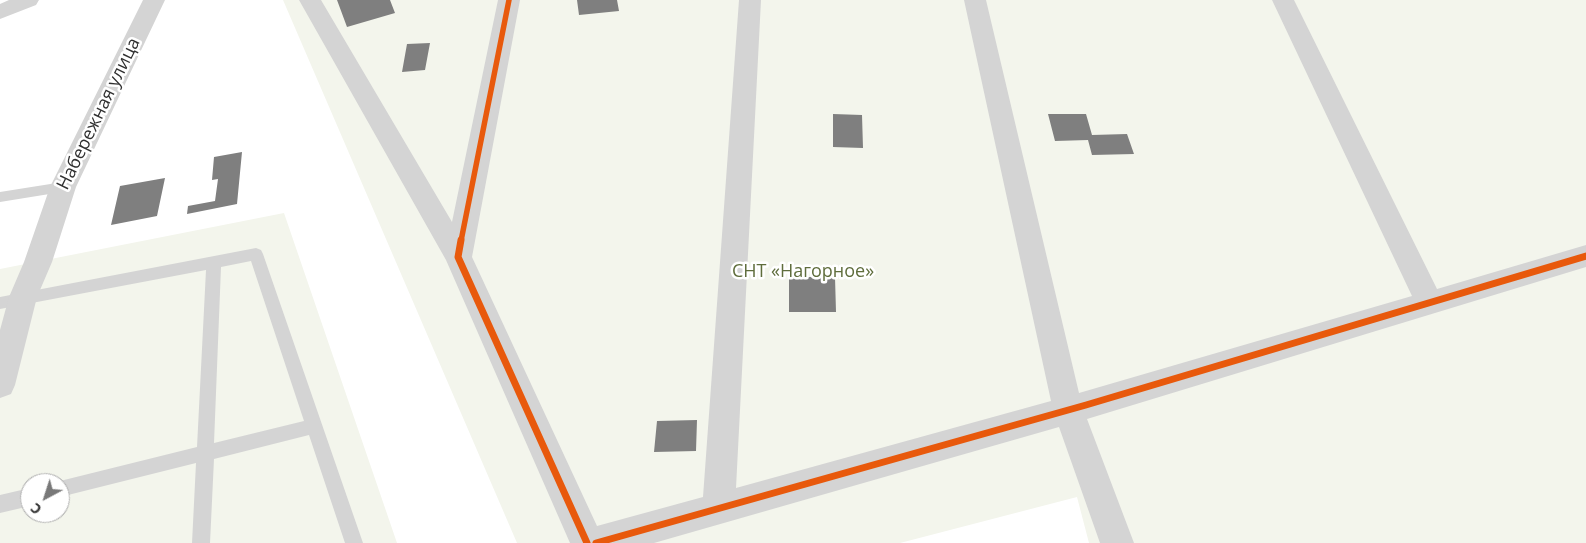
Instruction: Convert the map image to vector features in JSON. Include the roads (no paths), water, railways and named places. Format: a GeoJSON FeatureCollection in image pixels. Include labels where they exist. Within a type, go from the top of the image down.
{"type":"FeatureCollection","features":[{"type":"Feature","properties":{"kind":"street"},"geometry":{"type":"LineString","coordinates":[[0,12],[28,0]]}},
{"type":"Feature","properties":{"kind":"street","name":"Набережная улица"},"geometry":{"type":"LineString","coordinates":[[0,385],[11,300],[38,262],[47,230],[63,187],[154,0]]}},
{"type":"Feature","properties":{"kind":"street"},"geometry":{"type":"LineString","coordinates":[[310,0],[458,257],[587,543]]}},
{"type":"Feature","properties":{"kind":"street"},"geometry":{"type":"LineString","coordinates":[[458,257],[509,0]]}},
{"type":"Feature","properties":{"kind":"street"},"geometry":{"type":"LineString","coordinates":[[719,508],[750,0]]}},
{"type":"Feature","properties":{"kind":"street"},"geometry":{"type":"LineString","coordinates":[[975,0],[1068,410],[1117,543]]}},
{"type":"Feature","properties":{"kind":"street"},"geometry":{"type":"LineString","coordinates":[[1283,0],[1424,293],[1432,302]]}},
{"type":"Feature","properties":{"kind":"street"},"geometry":{"type":"LineString","coordinates":[[596,543],[1068,410],[1586,256]]}},
{"type":"Feature","properties":{"kind":"lane"},"geometry":{"type":"LineString","coordinates":[[0,197],[63,187]]}},
{"type":"Feature","properties":{"kind":"lane"},"geometry":{"type":"LineString","coordinates":[[11,300],[256,254],[354,543]]}},
{"type":"Feature","properties":{"kind":"lane"},"geometry":{"type":"LineString","coordinates":[[200,543],[214,263]]}},
{"type":"Feature","properties":{"kind":"lane"},"geometry":{"type":"LineString","coordinates":[[70,487],[314,426]]}},
{"type":"Feature","properties":{"kind":"lane"},"geometry":{"type":"LineString","coordinates":[[0,504],[20,499]]}},
{"type":"Feature","properties":{"kind":"park label","name":"СНТ «Нагорное»"},"geometry":{"type":"Point","coordinates":[803,272]}}]}
